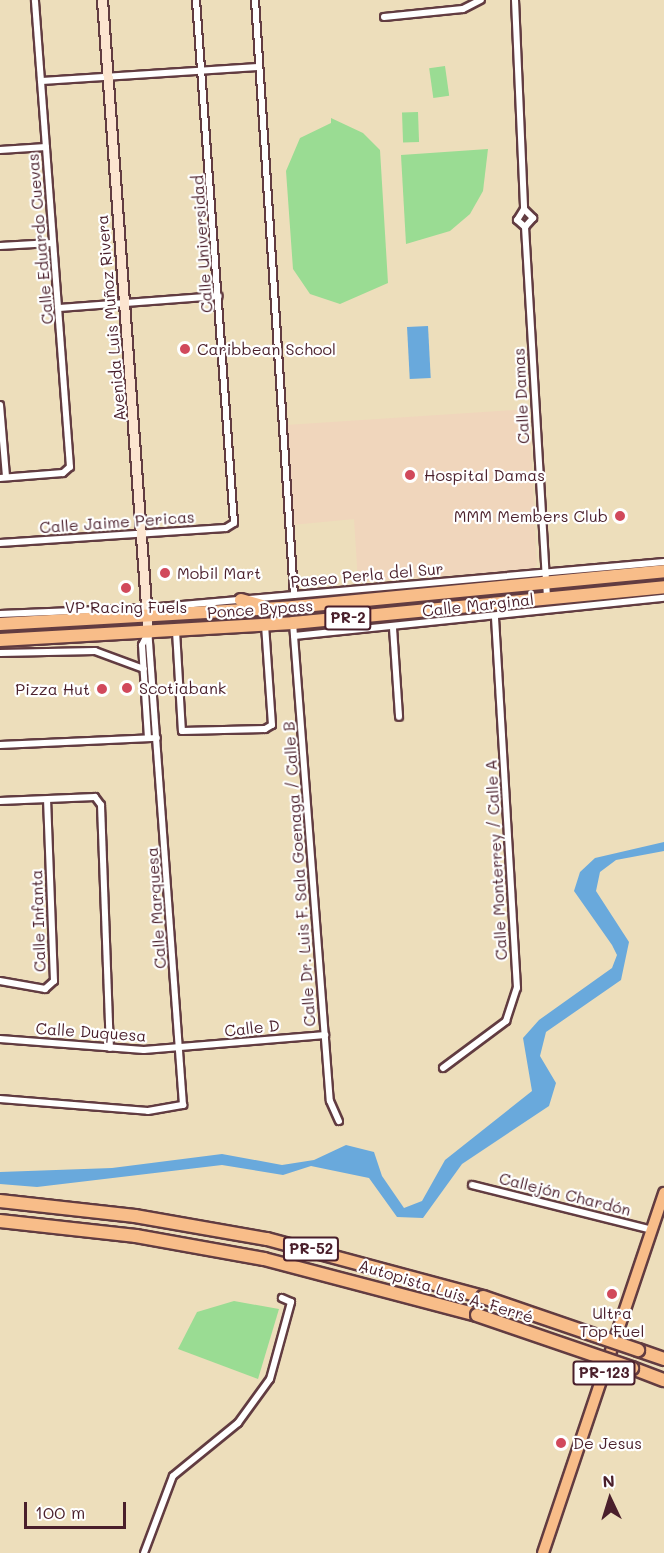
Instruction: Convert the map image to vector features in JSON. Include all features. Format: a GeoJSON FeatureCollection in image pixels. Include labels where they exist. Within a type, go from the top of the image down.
{"type":"FeatureCollection","features":[{"type":"Feature","properties":{"kind":"highway","name":"Ponce Bypass"},"geometry":{"type":"LineString","coordinates":[[0,624],[148,612],[272,608],[545,578],[664,571]]}},
{"type":"Feature","properties":{"kind":"highway","name":"Ponce Bypass"},"geometry":{"type":"LineString","coordinates":[[0,640],[265,625],[294,629],[664,587]]}},
{"type":"Feature","properties":{"kind":"highway"},"geometry":{"type":"LineString","coordinates":[[241,600],[272,608]]}},
{"type":"Feature","properties":{"kind":"highway","name":"Autopista Luis A. Ferré"},"geometry":{"type":"LineString","coordinates":[[0,1201],[135,1216],[317,1251],[483,1297],[664,1359]]}},
{"type":"Feature","properties":{"kind":"highway","name":"Autopista Luis A. Ferré"},"geometry":{"type":"LineString","coordinates":[[0,1221],[136,1236],[312,1269],[477,1315],[664,1380]]}},
{"type":"Feature","properties":{"kind":"main road","name":"PR-123"},"geometry":{"type":"LineString","coordinates":[[543,1553],[664,1193]]}},
{"type":"Feature","properties":{"kind":"street","name":"Calle Eduardo Cuevas"},"geometry":{"type":"LineString","coordinates":[[3,477],[63,473],[70,467],[35,0]]}},
{"type":"Feature","properties":{"kind":"street","name":"Avenida Luis Muñoz Rivera"},"geometry":{"type":"LineString","coordinates":[[102,0],[143,534],[148,633]]}},
{"type":"Feature","properties":{"kind":"street","name":"Calle Universidad"},"geometry":{"type":"LineString","coordinates":[[196,0],[234,523]]}},
{"type":"Feature","properties":{"kind":"street"},"geometry":{"type":"LineString","coordinates":[[255,0],[294,595]]}},
{"type":"Feature","properties":{"kind":"street"},"geometry":{"type":"LineString","coordinates":[[384,17],[463,9],[481,0]]}},
{"type":"Feature","properties":{"kind":"street","name":"Calle Damas"},"geometry":{"type":"LineString","coordinates":[[515,0],[525,209],[517,220],[525,227]]}},
{"type":"Feature","properties":{"kind":"street"},"geometry":{"type":"LineString","coordinates":[[41,81],[259,67]]}},
{"type":"Feature","properties":{"kind":"street"},"geometry":{"type":"LineString","coordinates":[[0,150],[46,147]]}},
{"type":"Feature","properties":{"kind":"street","name":"Calle Damas"},"geometry":{"type":"LineString","coordinates":[[525,209],[533,218],[525,227],[547,599]]}},
{"type":"Feature","properties":{"kind":"street"},"geometry":{"type":"LineString","coordinates":[[0,246],[52,243]]}},
{"type":"Feature","properties":{"kind":"street"},"geometry":{"type":"LineString","coordinates":[[59,308],[219,296]]}},
{"type":"Feature","properties":{"kind":"street"},"geometry":{"type":"LineString","coordinates":[[0,405],[3,477]]}},
{"type":"Feature","properties":{"kind":"street","name":"Calle Jaime Pericas"},"geometry":{"type":"LineString","coordinates":[[0,543],[143,534],[234,523]]}},
{"type":"Feature","properties":{"kind":"street","name":"Paseo Perla del Sur"},"geometry":{"type":"LineString","coordinates":[[0,614],[148,612],[294,595],[545,578],[664,562]]}},
{"type":"Feature","properties":{"kind":"street","name":"Calle Marginal"},"geometry":{"type":"LineString","coordinates":[[294,629],[393,628],[664,598]]}},
{"type":"Feature","properties":{"kind":"street","name":"Calle Monterrey / Calle A"},"geometry":{"type":"LineString","coordinates":[[443,1068],[506,1021],[517,988],[495,617]]}},
{"type":"Feature","properties":{"kind":"street"},"geometry":{"type":"LineString","coordinates":[[176,631],[182,730],[265,729],[272,724],[265,625]]}},
{"type":"Feature","properties":{"kind":"street"},"geometry":{"type":"LineString","coordinates":[[393,628],[399,717]]}},
{"type":"Feature","properties":{"kind":"street","name":"Calle Dr. Luis F. Sala Goenaga / Calle B"},"geometry":{"type":"LineString","coordinates":[[294,629],[330,1101],[339,1121]]}},
{"type":"Feature","properties":{"kind":"street"},"geometry":{"type":"LineString","coordinates":[[148,633],[142,645],[148,738]]}},
{"type":"Feature","properties":{"kind":"street","name":"Calle Marquesa"},"geometry":{"type":"LineString","coordinates":[[0,1099],[174,1110],[185,1096],[156,703],[148,633]]}},
{"type":"Feature","properties":{"kind":"street"},"geometry":{"type":"LineString","coordinates":[[0,653],[95,651],[144,669]]}},
{"type":"Feature","properties":{"kind":"street"},"geometry":{"type":"LineString","coordinates":[[145,703],[156,703]]}},
{"type":"Feature","properties":{"kind":"street"},"geometry":{"type":"LineString","coordinates":[[0,745],[157,738]]}},
{"type":"Feature","properties":{"kind":"street"},"geometry":{"type":"LineString","coordinates":[[0,801],[95,797],[101,805],[110,1048]]}},
{"type":"Feature","properties":{"kind":"street","name":"Calle Infanta"},"geometry":{"type":"LineString","coordinates":[[0,981],[45,989],[54,981],[47,800]]}},
{"type":"Feature","properties":{"kind":"street","name":"Calle D"},"geometry":{"type":"LineString","coordinates":[[181,1049],[325,1035]]}},
{"type":"Feature","properties":{"kind":"street","name":"Calle Duquesa"},"geometry":{"type":"LineString","coordinates":[[0,1039],[110,1048],[181,1049]]}},
{"type":"Feature","properties":{"kind":"street","name":"Callejón Chardón"},"geometry":{"type":"LineString","coordinates":[[472,1185],[652,1230]]}},
{"type":"Feature","properties":{"kind":"street"},"geometry":{"type":"LineString","coordinates":[[144,1553],[173,1476],[256,1402],[270,1379],[291,1302],[282,1298]]}},
{"type":"Feature","properties":{"kind":"shaded area","name":"Hospital Damas"},"geometry":{"type":"Polygon","coordinates":[[[529,409],[537,565],[533,569],[358,582],[354,519],[291,525],[286,425],[529,409]]]}},
{"type":"Feature","properties":{"kind":"green space"},"geometry":{"type":"Polygon","coordinates":[[[445,66],[449,96],[433,98],[429,68],[445,66]]]}},
{"type":"Feature","properties":{"kind":"green space"},"geometry":{"type":"Polygon","coordinates":[[[418,112],[419,142],[403,143],[402,113],[418,112]]]}},
{"type":"Feature","properties":{"kind":"green space"},"geometry":{"type":"Polygon","coordinates":[[[331,118],[363,133],[380,150],[388,283],[340,304],[310,294],[293,269],[286,171],[300,138],[331,123],[331,118]]]}},
{"type":"Feature","properties":{"kind":"green space"},"geometry":{"type":"Polygon","coordinates":[[[488,149],[483,191],[470,214],[450,231],[406,244],[401,155],[488,149]]]}},
{"type":"Feature","properties":{"kind":"green space"},"geometry":{"type":"Polygon","coordinates":[[[234,1301],[279,1309],[258,1379],[178,1349],[197,1312],[234,1301]]]}},
{"type":"Feature","properties":{"kind":"water"},"geometry":{"type":"Polygon","coordinates":[[[428,326],[431,378],[410,379],[407,327],[428,326]]]}},
{"type":"Feature","properties":{"kind":"water"},"geometry":{"type":"Polygon","coordinates":[[[664,842],[664,851],[616,860],[600,872],[596,891],[629,942],[621,980],[546,1032],[540,1056],[556,1083],[549,1106],[462,1164],[423,1218],[397,1217],[369,1178],[311,1166],[283,1175],[222,1165],[37,1187],[0,1184],[0,1172],[112,1168],[222,1154],[282,1165],[314,1160],[346,1145],[374,1152],[382,1176],[404,1208],[422,1201],[445,1160],[532,1091],[523,1038],[539,1020],[612,968],[617,955],[574,891],[580,872],[595,858],[664,842]]]}},
{"type":"Feature","properties":{"kind":"place","name":"Caribbean School"},"geometry":{"type":"Point","coordinates":[185,349]}},
{"type":"Feature","properties":{"kind":"place","name":"Hospital Damas"},"geometry":{"type":"Point","coordinates":[410,475]}},
{"type":"Feature","properties":{"kind":"place","name":"MMM Members Club"},"geometry":{"type":"Point","coordinates":[620,516]}},
{"type":"Feature","properties":{"kind":"place","name":"Mobil Mart"},"geometry":{"type":"Point","coordinates":[165,573]}},
{"type":"Feature","properties":{"kind":"place","name":"VP Racing Fuels"},"geometry":{"type":"Point","coordinates":[126,588]}},
{"type":"Feature","properties":{"kind":"place","name":"Scotiabank"},"geometry":{"type":"Point","coordinates":[127,688]}},
{"type":"Feature","properties":{"kind":"place","name":"Pizza Hut"},"geometry":{"type":"Point","coordinates":[102,689]}},
{"type":"Feature","properties":{"kind":"place","name":"Ultra Top Fuel"},"geometry":{"type":"Point","coordinates":[612,1294]}},
{"type":"Feature","properties":{"kind":"place","name":"De Jesus"},"geometry":{"type":"Point","coordinates":[561,1443]}}]}
